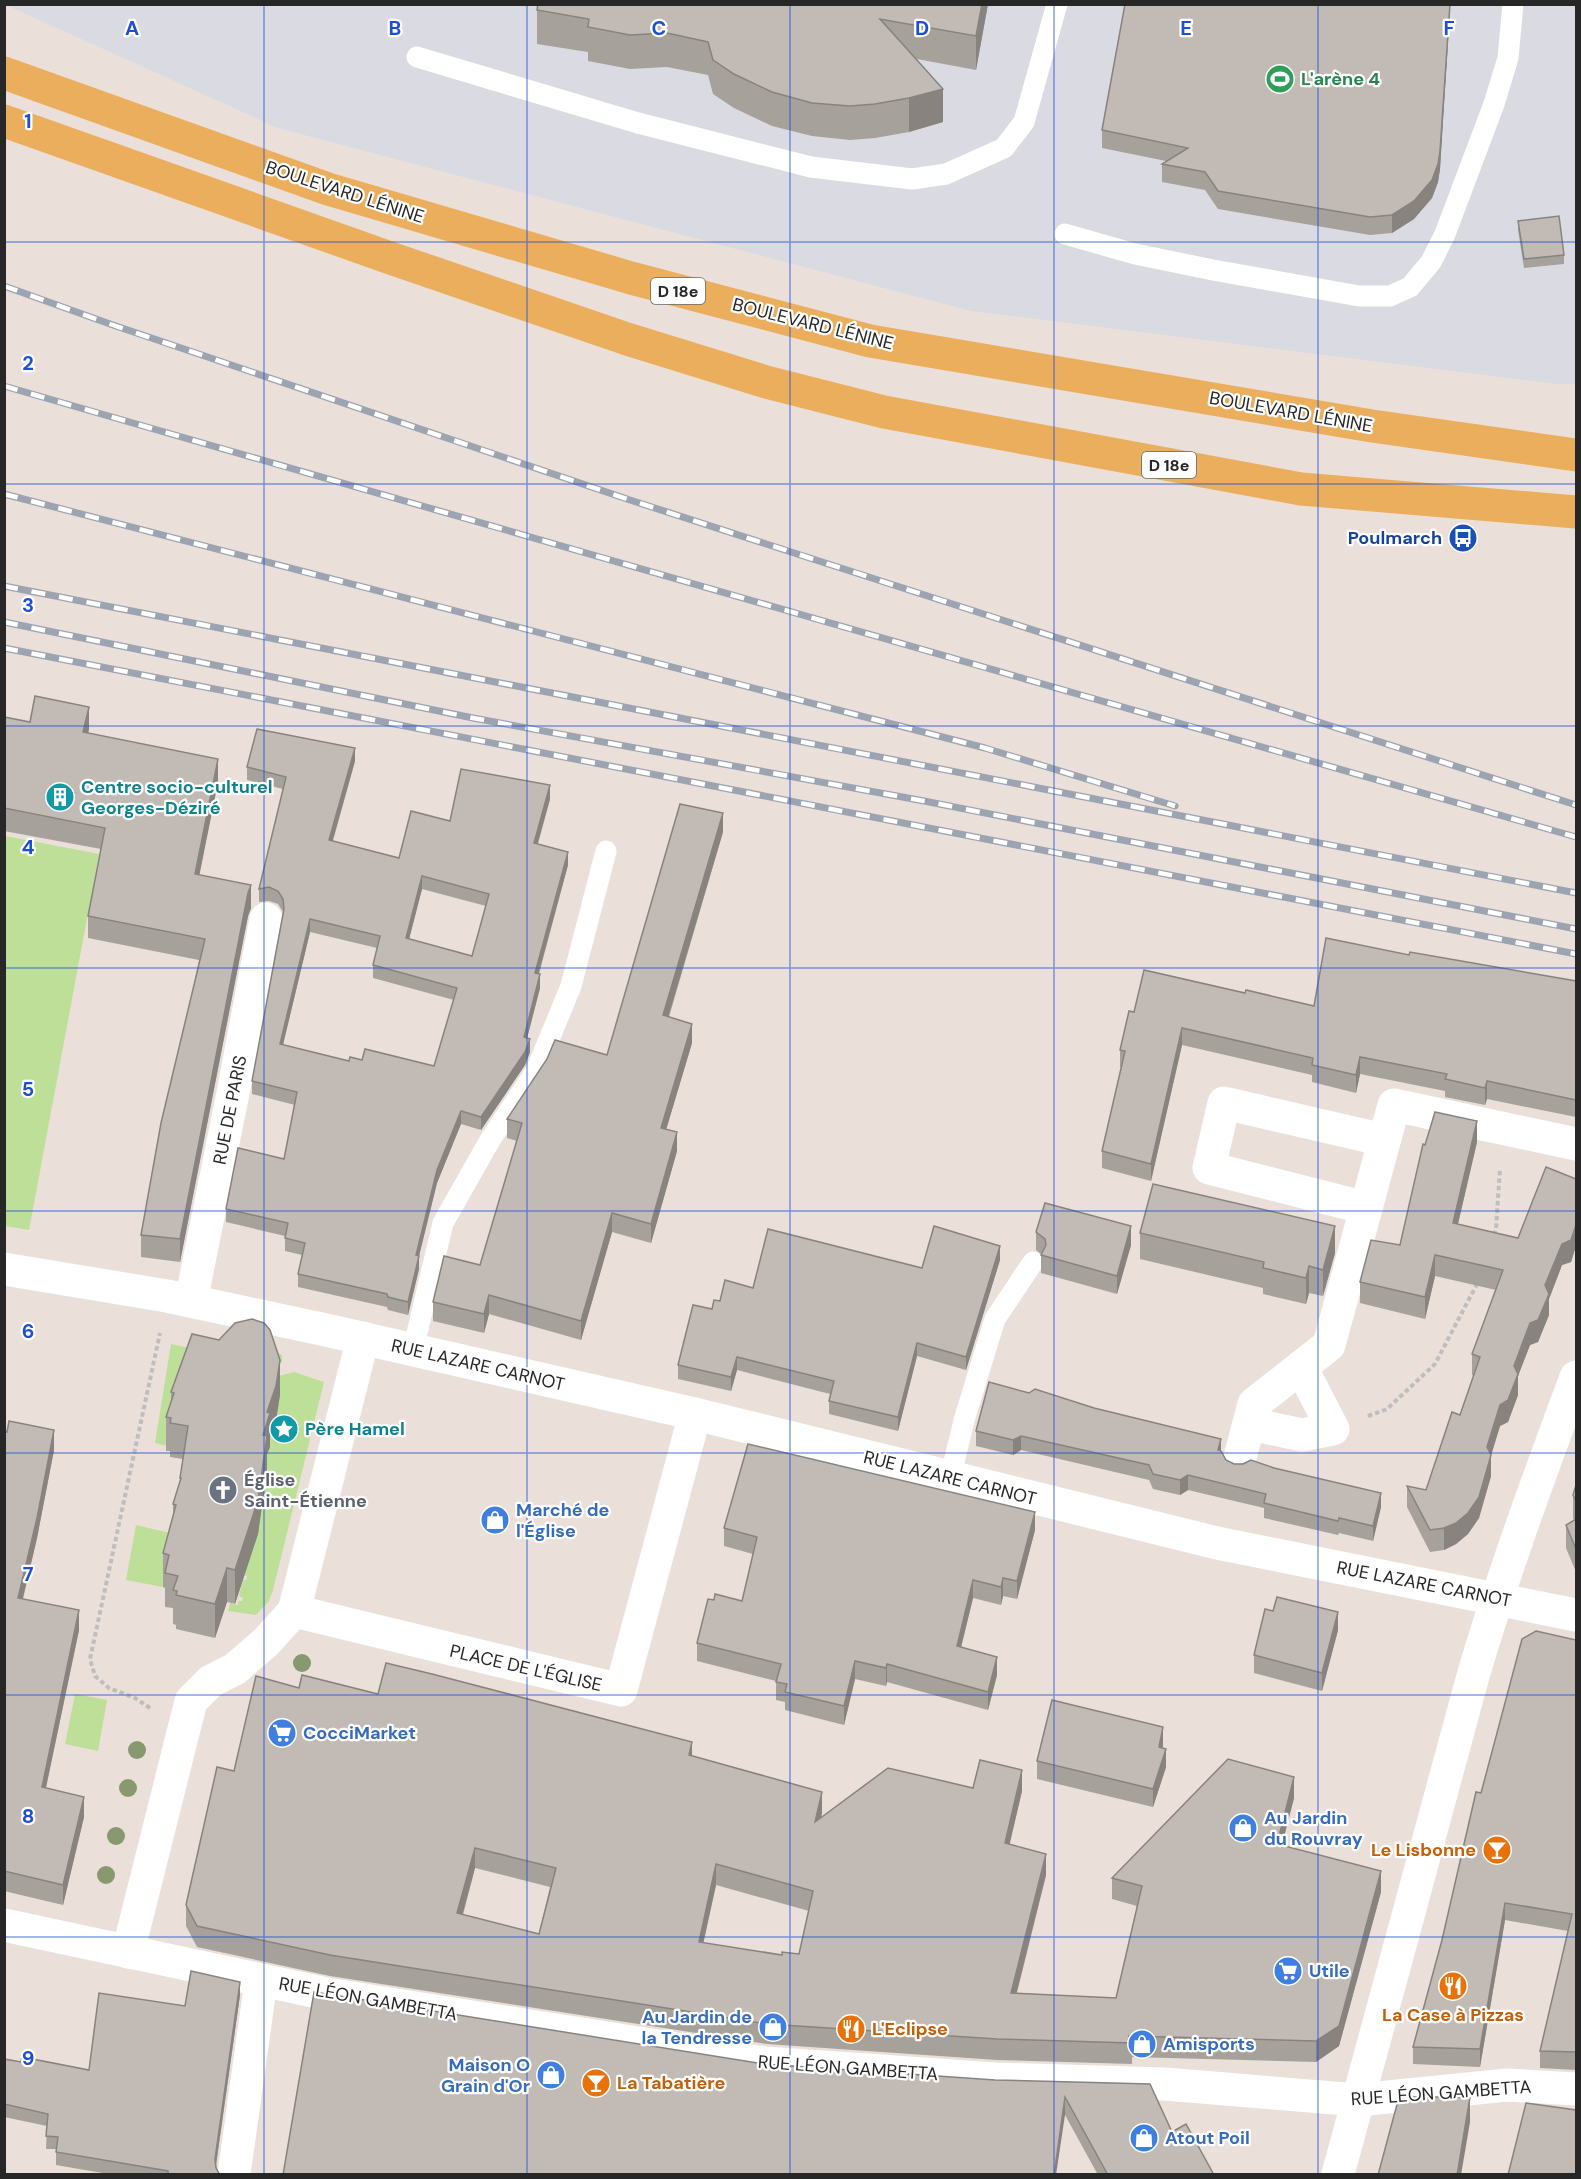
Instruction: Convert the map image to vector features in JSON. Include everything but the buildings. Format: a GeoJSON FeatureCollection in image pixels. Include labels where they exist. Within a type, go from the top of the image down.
{"type":"FeatureCollection","features":[{"type":"Feature","properties":{"kind":"main road","name":"BOULEVARD LÉNINE"},"geometry":{"type":"LineString","coordinates":[[4,73],[328,189],[631,278],[870,341],[1372,426],[1576,455]]}},
{"type":"Feature","properties":{"kind":"main road","name":"D 18e"},"geometry":{"type":"LineString","coordinates":[[4,121],[627,339],[766,382],[884,412],[1301,489],[1576,512]]}},
{"type":"Feature","properties":{"kind":"street","name":"RUE DE PARIS"},"geometry":{"type":"LineString","coordinates":[[190,1301],[229,1116],[266,918]]}},
{"type":"Feature","properties":{"kind":"street"},"geometry":{"type":"LineString","coordinates":[[1365,1208],[1209,1167],[1224,1103],[1384,1140]]}},
{"type":"Feature","properties":{"kind":"street"},"geometry":{"type":"LineString","coordinates":[[1239,1461],[1254,1404],[1329,1345],[1394,1105],[1576,1144]]}},
{"type":"Feature","properties":{"kind":"street"},"geometry":{"type":"LineString","coordinates":[[4,1269],[190,1301]]}},
{"type":"Feature","properties":{"kind":"street","name":"RUE LAZARE CARNOT"},"geometry":{"type":"LineString","coordinates":[[190,1301],[695,1414],[1217,1543],[1576,1615]]}},
{"type":"Feature","properties":{"kind":"street"},"geometry":{"type":"LineString","coordinates":[[128,1952],[191,1701],[211,1681],[235,1670],[267,1641],[294,1611],[363,1338]]}},
{"type":"Feature","properties":{"kind":"street"},"geometry":{"type":"LineString","coordinates":[[1250,1424],[1302,1435],[1333,1429],[1301,1367]]}},
{"type":"Feature","properties":{"kind":"street"},"geometry":{"type":"LineString","coordinates":[[1338,2175],[1496,1599],[1576,1377]]}},
{"type":"Feature","properties":{"kind":"street","name":"PLACE DE L'ÉGLISE"},"geometry":{"type":"LineString","coordinates":[[294,1611],[621,1690],[695,1414]]}},
{"type":"Feature","properties":{"kind":"street","name":"RUE LÉON GAMBETTA"},"geometry":{"type":"LineString","coordinates":[[4,1925],[327,1994],[765,2063],[996,2079],[1165,2084],[1358,2100],[1507,2085],[1576,2089]]}},
{"type":"Feature","properties":{"kind":"street"},"geometry":{"type":"LineString","coordinates":[[234,2175],[261,1981]]}},
{"type":"Feature","properties":{"kind":"lane"},"geometry":{"type":"LineString","coordinates":[[417,57],[638,123],[811,167],[912,179],[946,174],[1004,148],[1024,122],[1057,4]]}},
{"type":"Feature","properties":{"kind":"lane"},"geometry":{"type":"LineString","coordinates":[[1065,234],[1135,254],[1359,296],[1390,296],[1410,287],[1431,262],[1445,234],[1494,104],[1508,58],[1513,4]]}},
{"type":"Feature","properties":{"kind":"lane"},"geometry":{"type":"LineString","coordinates":[[413,1350],[443,1223],[490,1140],[536,1071],[571,986],[606,851]]}},
{"type":"Feature","properties":{"kind":"lane"},"geometry":{"type":"LineString","coordinates":[[950,1478],[965,1417],[995,1319],[1033,1262]]}},
{"type":"Feature","properties":{"kind":"path"},"geometry":{"type":"LineString","coordinates":[[1492,1239],[1496,1229],[1503,1128]]}},
{"type":"Feature","properties":{"kind":"path"},"geometry":{"type":"LineString","coordinates":[[1333,1429],[1387,1408],[1435,1364],[1479,1281]]}},
{"type":"Feature","properties":{"kind":"path"},"geometry":{"type":"LineString","coordinates":[[158,1713],[135,1698],[109,1688],[95,1676],[90,1659],[160,1331]]}},
{"type":"Feature","properties":{"kind":"shaded area"},"geometry":{"type":"Polygon","coordinates":[[[6,5],[1576,5],[1576,384],[1556,384],[971,311],[278,128],[6,5]]]}},
{"type":"Feature","properties":{"kind":"green space"},"geometry":{"type":"Polygon","coordinates":[[[5,836],[99,854],[29,1230],[5,1226],[5,836]]]}},
{"type":"Feature","properties":{"kind":"green space"},"geometry":{"type":"Polygon","coordinates":[[[171,1344],[195,1349],[275,1352],[282,1355],[282,1362],[171,1447],[155,1443],[171,1344]]]}},
{"type":"Feature","properties":{"kind":"green space"},"geometry":{"type":"Polygon","coordinates":[[[294,1372],[324,1382],[273,1590],[269,1601],[256,1615],[228,1611],[231,1600],[232,1604],[238,1605],[238,1601],[242,1601],[243,1598],[239,1596],[243,1580],[246,1580],[247,1576],[244,1575],[264,1474],[268,1474],[269,1471],[261,1468],[273,1403],[278,1404],[280,1391],[276,1389],[275,1377],[294,1372]]]}},
{"type":"Feature","properties":{"kind":"green space"},"geometry":{"type":"Polygon","coordinates":[[[136,1525],[174,1534],[163,1587],[126,1580],[136,1525]]]}},
{"type":"Feature","properties":{"kind":"green space"},"geometry":{"type":"Polygon","coordinates":[[[75,1694],[107,1700],[98,1751],[65,1744],[75,1694]]]}},
{"type":"Feature","properties":{"kind":"railway"},"geometry":{"type":"LineString","coordinates":[[4,286],[630,500],[1576,805]]}},
{"type":"Feature","properties":{"kind":"railway"},"geometry":{"type":"LineString","coordinates":[[4,386],[1576,837]]}},
{"type":"Feature","properties":{"kind":"railway"},"geometry":{"type":"LineString","coordinates":[[4,494],[985,748],[1175,806]]}},
{"type":"Feature","properties":{"kind":"railway"},"geometry":{"type":"LineString","coordinates":[[4,586],[1576,893]]}},
{"type":"Feature","properties":{"kind":"railway"},"geometry":{"type":"LineString","coordinates":[[4,622],[473,718],[924,801],[1576,929]]}},
{"type":"Feature","properties":{"kind":"railway"},"geometry":{"type":"LineString","coordinates":[[4,648],[1576,954]]}},
{"type":"Feature","properties":{"kind":"place","name":"L'arène 4"},"geometry":{"type":"Point","coordinates":[1280,79]}},
{"type":"Feature","properties":{"kind":"place","name":"Poulmarch"},"geometry":{"type":"Point","coordinates":[1463,538]}},
{"type":"Feature","properties":{"kind":"place","name":"Centre socio-culturel Georges-Déziré"},"geometry":{"type":"Point","coordinates":[60,797]}},
{"type":"Feature","properties":{"kind":"place","name":"Père Hamel"},"geometry":{"type":"Point","coordinates":[284,1429]}},
{"type":"Feature","properties":{"kind":"place","name":"Église Saint-Étienne"},"geometry":{"type":"Point","coordinates":[223,1490]}},
{"type":"Feature","properties":{"kind":"place","name":"Marché de l'Église"},"geometry":{"type":"Point","coordinates":[495,1520]}},
{"type":"Feature","properties":{"kind":"place","name":"CocciMarket"},"geometry":{"type":"Point","coordinates":[282,1733]}},
{"type":"Feature","properties":{"kind":"place","name":"Au Jardin du Rouvray"},"geometry":{"type":"Point","coordinates":[1243,1828]}},
{"type":"Feature","properties":{"kind":"place","name":"Le Lisbonne"},"geometry":{"type":"Point","coordinates":[1497,1850]}},
{"type":"Feature","properties":{"kind":"place","name":"Utile"},"geometry":{"type":"Point","coordinates":[1288,1971]}},
{"type":"Feature","properties":{"kind":"place","name":"La Case à Pizzas"},"geometry":{"type":"Point","coordinates":[1453,1986]}},
{"type":"Feature","properties":{"kind":"place","name":"Au Jardin de la Tendresse"},"geometry":{"type":"Point","coordinates":[773,2027]}},
{"type":"Feature","properties":{"kind":"place","name":"L'Eclipse"},"geometry":{"type":"Point","coordinates":[851,2029]}},
{"type":"Feature","properties":{"kind":"place","name":"Amisports"},"geometry":{"type":"Point","coordinates":[1142,2044]}},
{"type":"Feature","properties":{"kind":"place","name":"Maison O Grain d'Or"},"geometry":{"type":"Point","coordinates":[551,2075]}},
{"type":"Feature","properties":{"kind":"place","name":"La Tabatière"},"geometry":{"type":"Point","coordinates":[596,2083]}},
{"type":"Feature","properties":{"kind":"place","name":"Atout Poil"},"geometry":{"type":"Point","coordinates":[1144,2138]}}]}
